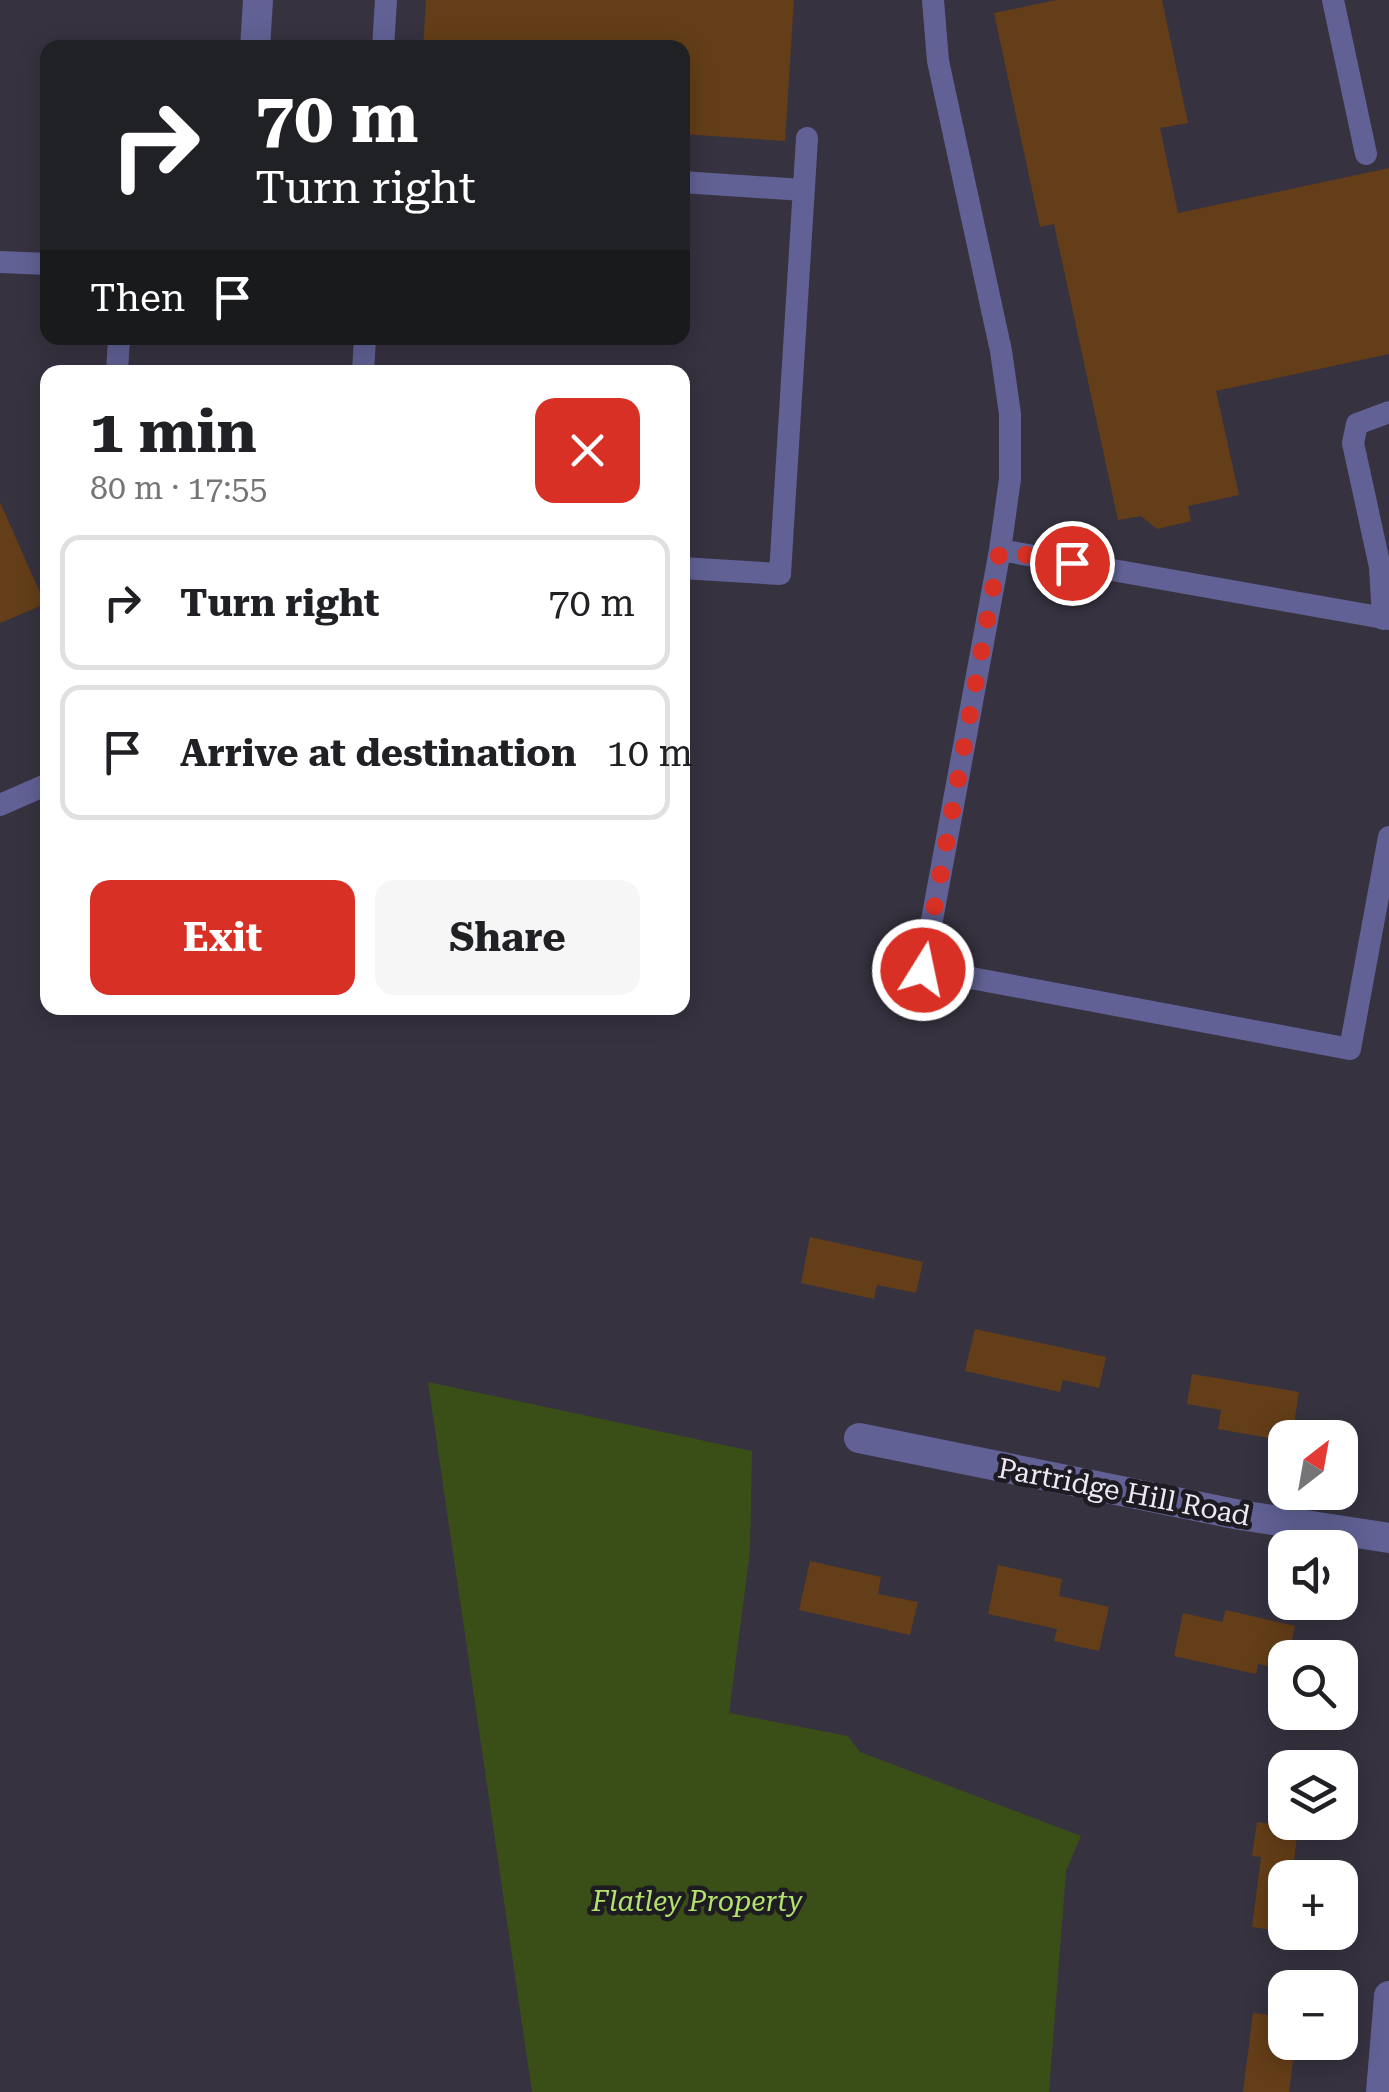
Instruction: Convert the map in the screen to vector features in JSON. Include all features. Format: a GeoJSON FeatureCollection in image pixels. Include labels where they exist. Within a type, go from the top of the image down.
{"type":"FeatureCollection","features":[{"type":"Feature","properties":{"kind":"street"},"geometry":{"type":"LineString","coordinates":[[256,40],[258,0]]}},
{"type":"Feature","properties":{"kind":"street","name":"Partridge Hill Road"},"geometry":{"type":"LineString","coordinates":[[860,1438],[1221,1512],[1389,1538]]}},
{"type":"Feature","properties":{"kind":"street"},"geometry":{"type":"LineString","coordinates":[[1381,2092],[1389,1996]]}},
{"type":"Feature","properties":{"kind":"lane"},"geometry":{"type":"LineString","coordinates":[[384,40],[386,0]]}},
{"type":"Feature","properties":{"kind":"lane"},"geometry":{"type":"LineString","coordinates":[[933,0],[938,61],[1000,351],[1010,414],[1010,479],[923,970],[1350,1049],[1389,837]]}},
{"type":"Feature","properties":{"kind":"lane"},"geometry":{"type":"LineString","coordinates":[[1333,0],[1366,154]]}},
{"type":"Feature","properties":{"kind":"lane"},"geometry":{"type":"LineString","coordinates":[[690,568],[780,574],[806,138]]}},
{"type":"Feature","properties":{"kind":"lane"},"geometry":{"type":"LineString","coordinates":[[690,183],[803,190]]}},
{"type":"Feature","properties":{"kind":"lane"},"geometry":{"type":"LineString","coordinates":[[0,262],[40,264]]}},
{"type":"Feature","properties":{"kind":"lane"},"geometry":{"type":"LineString","coordinates":[[1000,550],[1386,619],[1380,567],[1353,443],[1357,424],[1389,412]]}},
{"type":"Feature","properties":{"kind":"lane"},"geometry":{"type":"LineString","coordinates":[[0,804],[40,787]]}},
{"type":"Feature","properties":{"kind":"green space","name":"Flatley Property"},"geometry":{"type":"Polygon","coordinates":[[[428,1382],[752,1451],[750,1551],[729,1713],[848,1736],[860,1752],[1081,1836],[1066,1871],[1049,2092],[532,2092],[428,1382]]]}},
{"type":"Feature","properties":{"kind":"building"},"geometry":{"type":"Polygon","coordinates":[[[426,0],[794,0],[785,141],[690,135],[690,40],[424,40],[426,0]]]}},
{"type":"Feature","properties":{"kind":"building"},"geometry":{"type":"Polygon","coordinates":[[[1056,0],[1162,0],[1188,123],[1160,128],[1178,213],[1389,168],[1389,354],[1216,391],[1239,495],[1188,506],[1191,521],[1157,529],[1141,516],[1118,520],[1054,224],[1040,227],[994,13],[1056,0]]]}},
{"type":"Feature","properties":{"kind":"building"},"geometry":{"type":"Polygon","coordinates":[[[0,502],[40,593],[40,606],[0,623],[0,502]]]}},
{"type":"Feature","properties":{"kind":"building"},"geometry":{"type":"Polygon","coordinates":[[[810,1237],[923,1262],[916,1293],[877,1285],[874,1299],[801,1283],[810,1237]]]}},
{"type":"Feature","properties":{"kind":"building"},"geometry":{"type":"Polygon","coordinates":[[[975,1329],[1106,1357],[1099,1388],[1063,1380],[1060,1392],[965,1371],[975,1329]]]}},
{"type":"Feature","properties":{"kind":"building"},"geometry":{"type":"Polygon","coordinates":[[[1192,1374],[1299,1392],[1295,1420],[1268,1420],[1268,1438],[1218,1429],[1221,1410],[1187,1404],[1192,1374]]]}},
{"type":"Feature","properties":{"kind":"building"},"geometry":{"type":"Polygon","coordinates":[[[810,1561],[881,1577],[878,1594],[918,1602],[910,1635],[799,1610],[810,1561]]]}},
{"type":"Feature","properties":{"kind":"building"},"geometry":{"type":"Polygon","coordinates":[[[998,1565],[1062,1579],[1059,1596],[1109,1607],[1099,1651],[1054,1641],[1057,1629],[988,1614],[998,1565]]]}},
{"type":"Feature","properties":{"kind":"building"},"geometry":{"type":"Polygon","coordinates":[[[1226,1610],[1295,1626],[1292,1640],[1268,1640],[1268,1666],[1258,1664],[1256,1674],[1174,1656],[1183,1613],[1222,1622],[1226,1610]]]}},
{"type":"Feature","properties":{"kind":"building"},"geometry":{"type":"Polygon","coordinates":[[[1257,1822],[1268,1824],[1268,1840],[1297,1840],[1294,1860],[1268,1860],[1268,1929],[1252,1927],[1261,1857],[1252,1856],[1257,1822]]]}},
{"type":"Feature","properties":{"kind":"building"},"geometry":{"type":"Polygon","coordinates":[[[1253,2013],[1268,2015],[1268,2060],[1293,2060],[1289,2092],[1243,2092],[1253,2013]]]}},
{"type":"Feature","properties":{"kind":"route"},"geometry":{"type":"LineString","coordinates":[[923,970],[1000,550],[1072,563]]}}]}
